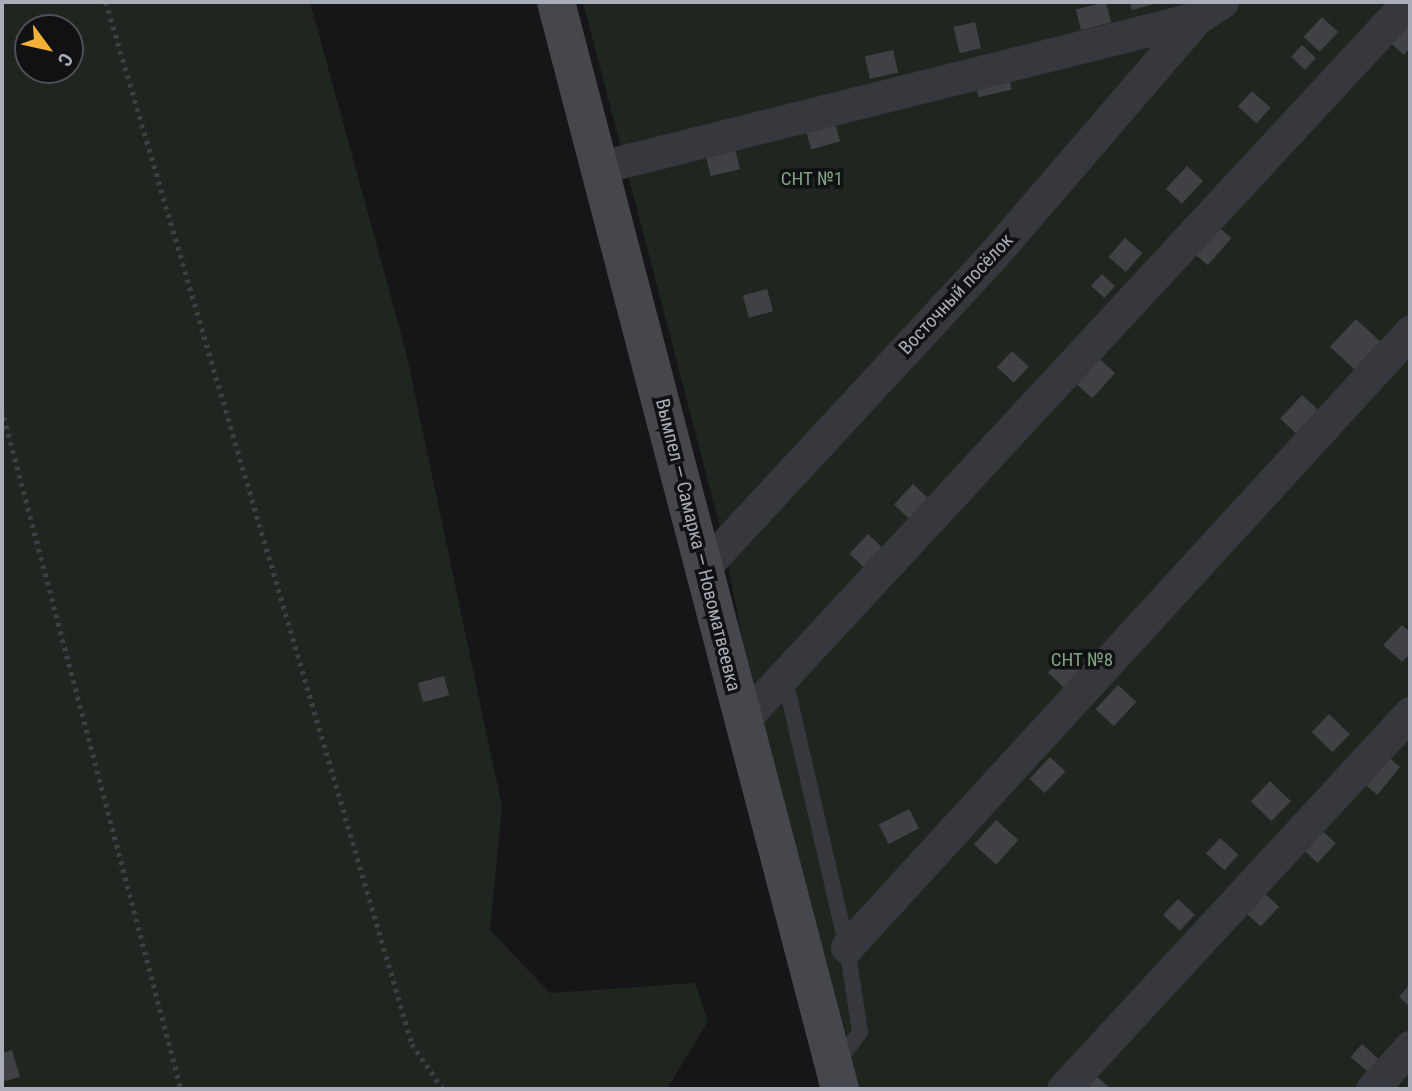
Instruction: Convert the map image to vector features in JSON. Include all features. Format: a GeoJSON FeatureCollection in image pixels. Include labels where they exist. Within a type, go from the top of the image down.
{"type":"FeatureCollection","features":[{"type":"Feature","properties":{"kind":"main road","name":"Вымпел — Самарка — Новоматвеевка"},"geometry":{"type":"LineString","coordinates":[[556,2],[597,168],[707,564],[742,721],[837,1078]]}},
{"type":"Feature","properties":{"kind":"street"},"geometry":{"type":"LineString","coordinates":[[742,721],[783,673],[1408,2]]}},
{"type":"Feature","properties":{"kind":"street","name":"Восточный посёлок"},"geometry":{"type":"LineString","coordinates":[[597,168],[1209,10]]}},
{"type":"Feature","properties":{"kind":"street","name":"Восточный посёлок"},"geometry":{"type":"LineString","coordinates":[[707,564],[993,255],[1209,10]]}},
{"type":"Feature","properties":{"kind":"street"},"geometry":{"type":"LineString","coordinates":[[847,947],[1410,332]]}},
{"type":"Feature","properties":{"kind":"street"},"geometry":{"type":"LineString","coordinates":[[1063,1089],[1410,712]]}},
{"type":"Feature","properties":{"kind":"street"},"geometry":{"type":"LineString","coordinates":[[1372,1089],[1410,1047]]}},
{"type":"Feature","properties":{"kind":"lane"},"geometry":{"type":"LineString","coordinates":[[783,673],[847,947],[860,1032],[837,1078]]}},
{"type":"Feature","properties":{"kind":"path"},"geometry":{"type":"LineString","coordinates":[[106,2],[412,1044],[443,1089]]}},
{"type":"Feature","properties":{"kind":"path"},"geometry":{"type":"LineString","coordinates":[[2,409],[181,1089]]}},
{"type":"Feature","properties":{"kind":"green space"},"geometry":{"type":"Polygon","coordinates":[[[2,2],[310,2],[406,352],[502,807],[490,930],[550,993],[695,983],[708,1021],[667,1089],[2,1089],[2,2]]]}},
{"type":"Feature","properties":{"kind":"green space","name":"СНТ №1"},"geometry":{"type":"Polygon","coordinates":[[[583,2],[1209,2],[723,539],[583,2]]]}},
{"type":"Feature","properties":{"kind":"green space","name":"СНТ №8"},"geometry":{"type":"Polygon","coordinates":[[[1238,2],[1410,2],[1410,1089],[858,1089],[759,725],[728,565],[1202,26],[1238,2]]]}},
{"type":"Feature","properties":{"kind":"building"},"geometry":{"type":"Polygon","coordinates":[[[1106,2],[1111,22],[1081,30],[1076,9],[1106,2]]]}},
{"type":"Feature","properties":{"kind":"building"},"geometry":{"type":"Polygon","coordinates":[[[1130,2],[1153,2],[1154,4],[1132,10],[1130,2]]]}},
{"type":"Feature","properties":{"kind":"building"},"geometry":{"type":"Polygon","coordinates":[[[1322,17],[1338,32],[1320,52],[1304,37],[1322,17]]]}},
{"type":"Feature","properties":{"kind":"building"},"geometry":{"type":"Polygon","coordinates":[[[975,22],[981,48],[960,53],[954,27],[975,22]]]}},
{"type":"Feature","properties":{"kind":"building"},"geometry":{"type":"Polygon","coordinates":[[[1410,22],[1410,48],[1404,55],[1385,38],[1410,22]]]}},
{"type":"Feature","properties":{"kind":"building"},"geometry":{"type":"Polygon","coordinates":[[[1302,45],[1316,58],[1305,70],[1291,57],[1302,45]]]}},
{"type":"Feature","properties":{"kind":"building"},"geometry":{"type":"Polygon","coordinates":[[[893,50],[898,72],[870,79],[865,57],[893,50]]]}},
{"type":"Feature","properties":{"kind":"building"},"geometry":{"type":"Polygon","coordinates":[[[1008,73],[1012,90],[979,97],[975,81],[1008,73]]]}},
{"type":"Feature","properties":{"kind":"building"},"geometry":{"type":"Polygon","coordinates":[[[1252,91],[1271,108],[1257,123],[1238,107],[1252,91]]]}},
{"type":"Feature","properties":{"kind":"building"},"geometry":{"type":"Polygon","coordinates":[[[834,120],[840,141],[811,149],[805,128],[834,120]]]}},
{"type":"Feature","properties":{"kind":"building"},"geometry":{"type":"Polygon","coordinates":[[[734,144],[740,169],[711,176],[705,151],[734,144]]]}},
{"type":"Feature","properties":{"kind":"building"},"geometry":{"type":"Polygon","coordinates":[[[1187,166],[1203,181],[1182,204],[1166,189],[1187,166]]]}},
{"type":"Feature","properties":{"kind":"building"},"geometry":{"type":"Polygon","coordinates":[[[1214,223],[1231,238],[1208,265],[1190,250],[1214,223]]]}},
{"type":"Feature","properties":{"kind":"building"},"geometry":{"type":"Polygon","coordinates":[[[1125,238],[1142,253],[1126,272],[1109,257],[1125,238]]]}},
{"type":"Feature","properties":{"kind":"building"},"geometry":{"type":"Polygon","coordinates":[[[1102,274],[1115,286],[1104,298],[1091,286],[1102,274]]]}},
{"type":"Feature","properties":{"kind":"building"},"geometry":{"type":"Polygon","coordinates":[[[767,289],[773,311],[749,318],[743,295],[767,289]]]}},
{"type":"Feature","properties":{"kind":"building"},"geometry":{"type":"Polygon","coordinates":[[[1356,319],[1380,342],[1354,369],[1330,347],[1356,319]]]}},
{"type":"Feature","properties":{"kind":"building"},"geometry":{"type":"Polygon","coordinates":[[[1012,351],[1029,367],[1014,383],[997,367],[1012,351]]]}},
{"type":"Feature","properties":{"kind":"building"},"geometry":{"type":"Polygon","coordinates":[[[1095,355],[1115,373],[1092,398],[1072,380],[1095,355]]]}},
{"type":"Feature","properties":{"kind":"building"},"geometry":{"type":"Polygon","coordinates":[[[1302,395],[1318,410],[1296,433],[1280,418],[1302,395]]]}},
{"type":"Feature","properties":{"kind":"building"},"geometry":{"type":"Polygon","coordinates":[[[913,484],[929,499],[910,519],[894,504],[913,484]]]}},
{"type":"Feature","properties":{"kind":"building"},"geometry":{"type":"Polygon","coordinates":[[[868,534],[882,547],[863,567],[850,554],[868,534]]]}},
{"type":"Feature","properties":{"kind":"building"},"geometry":{"type":"Polygon","coordinates":[[[1402,625],[1410,632],[1410,654],[1402,662],[1383,645],[1402,625]]]}},
{"type":"Feature","properties":{"kind":"building"},"geometry":{"type":"Polygon","coordinates":[[[1067,652],[1085,669],[1066,690],[1048,672],[1067,652]]]}},
{"type":"Feature","properties":{"kind":"building"},"geometry":{"type":"Polygon","coordinates":[[[444,676],[449,695],[423,702],[418,683],[444,676]]]}},
{"type":"Feature","properties":{"kind":"building"},"geometry":{"type":"Polygon","coordinates":[[[1118,685],[1136,702],[1114,726],[1095,709],[1118,685]]]}},
{"type":"Feature","properties":{"kind":"building"},"geometry":{"type":"Polygon","coordinates":[[[1329,714],[1350,734],[1332,752],[1312,732],[1329,714]]]}},
{"type":"Feature","properties":{"kind":"building"},"geometry":{"type":"Polygon","coordinates":[[[1383,753],[1400,767],[1377,795],[1360,781],[1383,753]]]}},
{"type":"Feature","properties":{"kind":"building"},"geometry":{"type":"Polygon","coordinates":[[[1050,757],[1065,771],[1045,793],[1030,779],[1050,757]]]}},
{"type":"Feature","properties":{"kind":"building"},"geometry":{"type":"Polygon","coordinates":[[[1270,781],[1291,801],[1271,821],[1251,801],[1270,781]]]}},
{"type":"Feature","properties":{"kind":"building"},"geometry":{"type":"Polygon","coordinates":[[[909,809],[919,829],[889,844],[879,824],[909,809]]]}},
{"type":"Feature","properties":{"kind":"building"},"geometry":{"type":"Polygon","coordinates":[[[996,820],[1018,840],[996,865],[974,845],[996,820]]]}},
{"type":"Feature","properties":{"kind":"building"},"geometry":{"type":"Polygon","coordinates":[[[1318,827],[1336,843],[1318,863],[1300,847],[1318,827]]]}},
{"type":"Feature","properties":{"kind":"building"},"geometry":{"type":"Polygon","coordinates":[[[1220,838],[1239,855],[1225,870],[1206,854],[1220,838]]]}},
{"type":"Feature","properties":{"kind":"building"},"geometry":{"type":"Polygon","coordinates":[[[1260,889],[1279,907],[1261,926],[1242,909],[1260,889]]]}},
{"type":"Feature","properties":{"kind":"building"},"geometry":{"type":"Polygon","coordinates":[[[1178,899],[1195,915],[1180,931],[1163,915],[1178,899]]]}},
{"type":"Feature","properties":{"kind":"building"},"geometry":{"type":"Polygon","coordinates":[[[1410,984],[1410,1007],[1399,997],[1410,984]]]}},
{"type":"Feature","properties":{"kind":"building"},"geometry":{"type":"Polygon","coordinates":[[[1362,1044],[1381,1061],[1369,1073],[1351,1057],[1362,1044]]]}},
{"type":"Feature","properties":{"kind":"building"},"geometry":{"type":"Polygon","coordinates":[[[12,1050],[20,1077],[2,1082],[2,1053],[12,1050]]]}},
{"type":"Feature","properties":{"kind":"building"},"geometry":{"type":"Polygon","coordinates":[[[1095,1075],[1111,1089],[1082,1089],[1095,1075]]]}}]}
